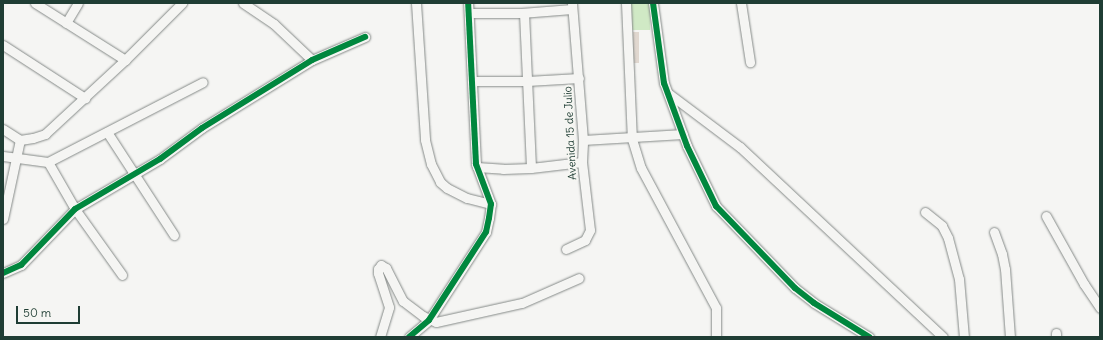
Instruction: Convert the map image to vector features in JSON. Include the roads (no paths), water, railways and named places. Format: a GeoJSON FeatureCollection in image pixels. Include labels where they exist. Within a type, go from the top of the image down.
{"type":"FeatureCollection","features":[{"type":"Feature","properties":{"kind":"street"},"geometry":{"type":"LineString","coordinates":[[35,3],[125,60]]}},
{"type":"Feature","properties":{"kind":"street"},"geometry":{"type":"LineString","coordinates":[[66,23],[78,3]]}},
{"type":"Feature","properties":{"kind":"street"},"geometry":{"type":"LineString","coordinates":[[3,129],[20,140],[45,134],[125,60],[182,3]]}},
{"type":"Feature","properties":{"kind":"street"},"geometry":{"type":"LineString","coordinates":[[243,3],[274,24],[312,60]]}},
{"type":"Feature","properties":{"kind":"street"},"geometry":{"type":"LineString","coordinates":[[416,3],[426,140],[432,164],[440,182],[447,188],[467,198],[491,204]]}},
{"type":"Feature","properties":{"kind":"street"},"geometry":{"type":"LineString","coordinates":[[409,337],[429,320],[486,232],[491,204],[477,167],[468,3]]}},
{"type":"Feature","properties":{"kind":"street"},"geometry":{"type":"LineString","coordinates":[[520,3],[523,13],[531,168]]}},
{"type":"Feature","properties":{"kind":"street"},"geometry":{"type":"LineString","coordinates":[[626,3],[632,138],[641,168],[716,308],[716,337]]}},
{"type":"Feature","properties":{"kind":"street"},"geometry":{"type":"LineString","coordinates":[[653,3],[662,72],[668,93],[683,134],[716,206],[795,288],[814,303],[869,337]]}},
{"type":"Feature","properties":{"kind":"street"},"geometry":{"type":"LineString","coordinates":[[741,3],[750,62]]}},
{"type":"Feature","properties":{"kind":"street"},"geometry":{"type":"LineString","coordinates":[[469,13],[523,13],[572,6]]}},
{"type":"Feature","properties":{"kind":"street","name":"Avenida 15 de Julio"},"geometry":{"type":"LineString","coordinates":[[566,249],[585,240],[590,230],[582,162],[583,140],[572,6]]}},
{"type":"Feature","properties":{"kind":"street"},"geometry":{"type":"LineString","coordinates":[[3,273],[20,265],[75,209],[160,159],[202,128],[312,60],[365,37]]}},
{"type":"Feature","properties":{"kind":"street"},"geometry":{"type":"LineString","coordinates":[[3,46],[84,98]]}},
{"type":"Feature","properties":{"kind":"street"},"geometry":{"type":"LineString","coordinates":[[473,81],[527,81],[579,78]]}},
{"type":"Feature","properties":{"kind":"street"},"geometry":{"type":"LineString","coordinates":[[3,156],[48,162],[203,82]]}},
{"type":"Feature","properties":{"kind":"street"},"geometry":{"type":"LineString","coordinates":[[668,93],[740,147],[943,337]]}},
{"type":"Feature","properties":{"kind":"street"},"geometry":{"type":"LineString","coordinates":[[106,132],[174,235]]}},
{"type":"Feature","properties":{"kind":"street"},"geometry":{"type":"LineString","coordinates":[[583,140],[683,134]]}},
{"type":"Feature","properties":{"kind":"street"},"geometry":{"type":"LineString","coordinates":[[3,219],[20,140]]}},
{"type":"Feature","properties":{"kind":"street"},"geometry":{"type":"LineString","coordinates":[[48,162],[75,209],[122,275]]}},
{"type":"Feature","properties":{"kind":"street"},"geometry":{"type":"LineString","coordinates":[[477,167],[503,169],[531,168],[582,162]]}},
{"type":"Feature","properties":{"kind":"street"},"geometry":{"type":"LineString","coordinates":[[925,212],[942,226],[948,238],[959,279],[962,328],[964,337]]}},
{"type":"Feature","properties":{"kind":"street"},"geometry":{"type":"LineString","coordinates":[[1046,216],[1084,284],[1100,308]]}},
{"type":"Feature","properties":{"kind":"street"},"geometry":{"type":"LineString","coordinates":[[994,232],[1002,254],[1005,269],[1010,337]]}},
{"type":"Feature","properties":{"kind":"street"},"geometry":{"type":"LineString","coordinates":[[380,337],[389,307],[378,273],[378,269],[381,266],[386,268],[403,300],[429,320],[440,322],[522,303],[579,278]]}}]}
